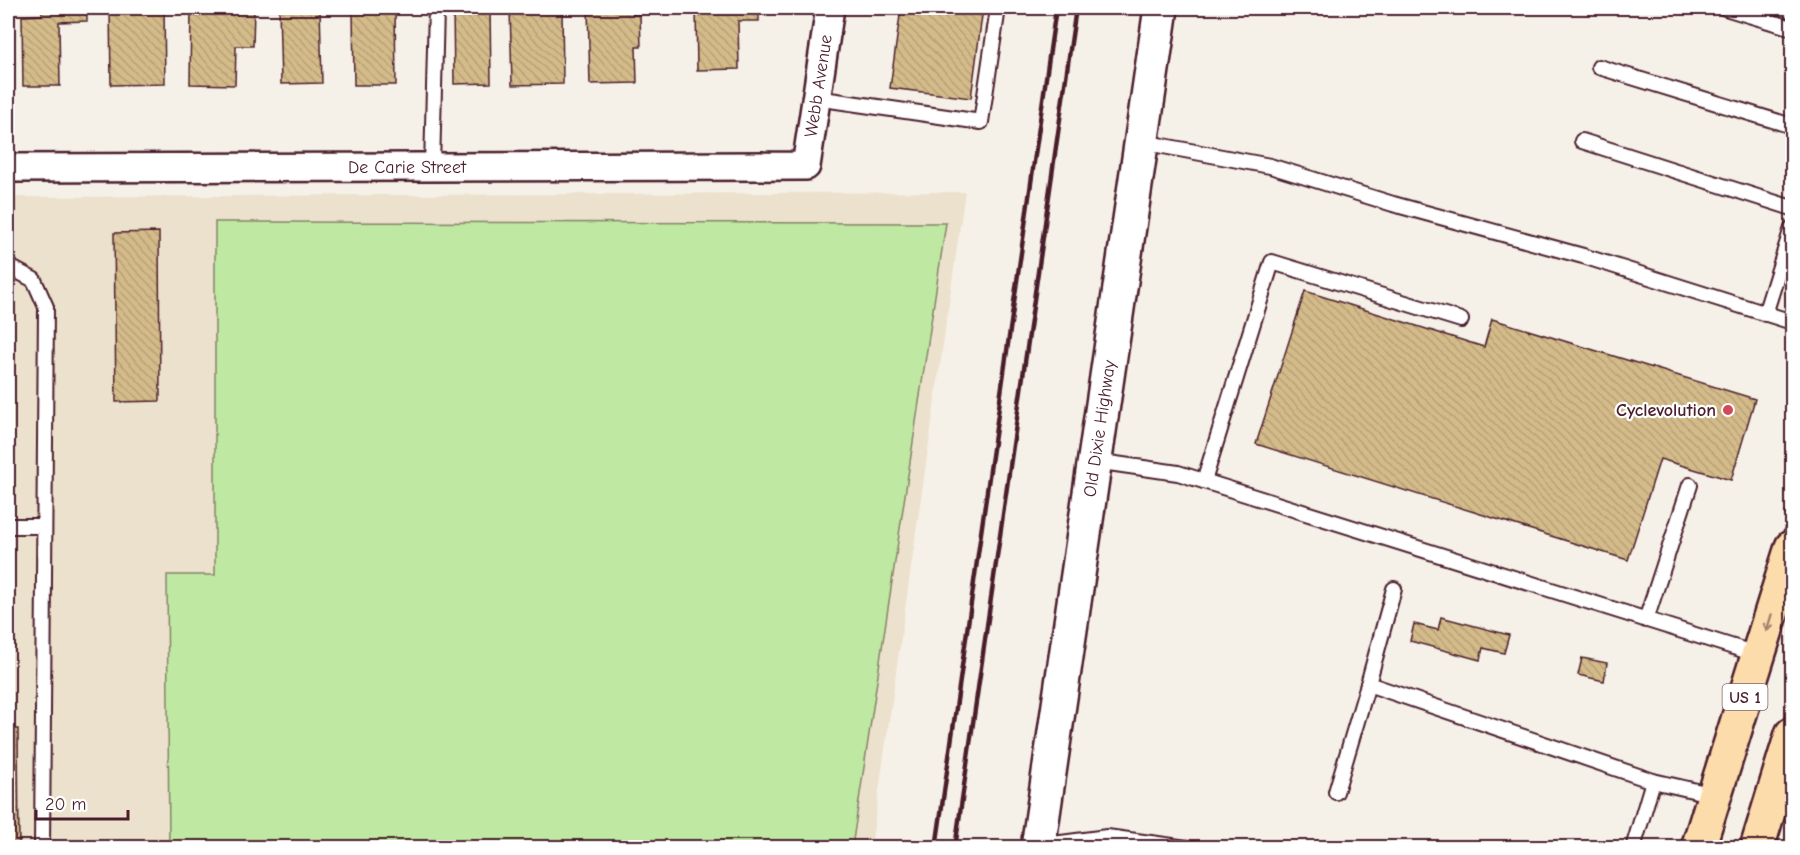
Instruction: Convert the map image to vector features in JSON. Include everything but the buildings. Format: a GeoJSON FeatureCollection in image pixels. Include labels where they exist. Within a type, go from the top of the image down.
{"type":"FeatureCollection","features":[{"type":"Feature","properties":{"kind":"main road","name":"US 1"},"geometry":{"type":"LineString","coordinates":[[1698,848],[1792,547]]}},
{"type":"Feature","properties":{"kind":"main road"},"geometry":{"type":"LineString","coordinates":[[1757,848],[1792,734]]}},
{"type":"Feature","properties":{"kind":"street","name":"Webb Avenue"},"geometry":{"type":"LineString","coordinates":[[806,166],[830,8]]}},
{"type":"Feature","properties":{"kind":"street","name":"Old Dixie Highway"},"geometry":{"type":"LineString","coordinates":[[1038,847],[1161,8]]}},
{"type":"Feature","properties":{"kind":"street","name":"De Carie Street"},"geometry":{"type":"LineString","coordinates":[[8,168],[806,166]]}},
{"type":"Feature","properties":{"kind":"lane"},"geometry":{"type":"LineString","coordinates":[[432,167],[436,8]]}},
{"type":"Feature","properties":{"kind":"lane"},"geometry":{"type":"LineString","coordinates":[[816,98],[981,122],[998,8]]}},
{"type":"Feature","properties":{"kind":"lane"},"geometry":{"type":"LineString","coordinates":[[1725,8],[1792,28]]}},
{"type":"Feature","properties":{"kind":"lane"},"geometry":{"type":"LineString","coordinates":[[1599,67],[1792,126]]}},
{"type":"Feature","properties":{"kind":"lane"},"geometry":{"type":"LineString","coordinates":[[1582,141],[1792,208]]}},
{"type":"Feature","properties":{"kind":"lane"},"geometry":{"type":"LineString","coordinates":[[1141,142],[1270,166],[1393,204],[1583,256],[1792,322]]}},
{"type":"Feature","properties":{"kind":"lane"},"geometry":{"type":"LineString","coordinates":[[1766,314],[1792,228]]}},
{"type":"Feature","properties":{"kind":"lane"},"geometry":{"type":"LineString","coordinates":[[1204,481],[1272,262],[1461,320]]}},
{"type":"Feature","properties":{"kind":"lane"},"geometry":{"type":"LineString","coordinates":[[8,266],[34,280],[46,307],[42,848]]}},
{"type":"Feature","properties":{"kind":"lane"},"geometry":{"type":"LineString","coordinates":[[1095,461],[1178,472],[1759,655]]}},
{"type":"Feature","properties":{"kind":"lane"},"geometry":{"type":"LineString","coordinates":[[1646,620],[1690,485]]}},
{"type":"Feature","properties":{"kind":"lane"},"geometry":{"type":"LineString","coordinates":[[8,526],[44,526]]}},
{"type":"Feature","properties":{"kind":"lane"},"geometry":{"type":"LineString","coordinates":[[1335,792],[1394,589]]}},
{"type":"Feature","properties":{"kind":"lane"},"geometry":{"type":"LineString","coordinates":[[1368,684],[1653,781],[1714,795]]}},
{"type":"Feature","properties":{"kind":"lane"},"geometry":{"type":"LineString","coordinates":[[1633,848],[1653,781]]}},
{"type":"Feature","properties":{"kind":"lane"},"geometry":{"type":"LineString","coordinates":[[1038,847],[1107,837],[1187,848]]}},
{"type":"Feature","properties":{"kind":"shaded area"},"geometry":{"type":"Polygon","coordinates":[[[965,192],[871,847],[8,847],[8,197],[965,192]]]}},
{"type":"Feature","properties":{"kind":"green space"},"geometry":{"type":"Polygon","coordinates":[[[215,222],[946,223],[852,847],[169,847],[167,575],[215,575],[215,222]]]}},
{"type":"Feature","properties":{"kind":"green space"},"geometry":{"type":"Polygon","coordinates":[[[8,570],[10,570],[10,689],[8,689],[8,570]]]}},
{"type":"Feature","properties":{"kind":"railway"},"geometry":{"type":"LineString","coordinates":[[936,848],[1056,8]]}},
{"type":"Feature","properties":{"kind":"railway"},"geometry":{"type":"LineString","coordinates":[[955,848],[1076,8]]}},
{"type":"Feature","properties":{"kind":"place","name":"Cyclevolution"},"geometry":{"type":"Point","coordinates":[1728,410]}}]}
